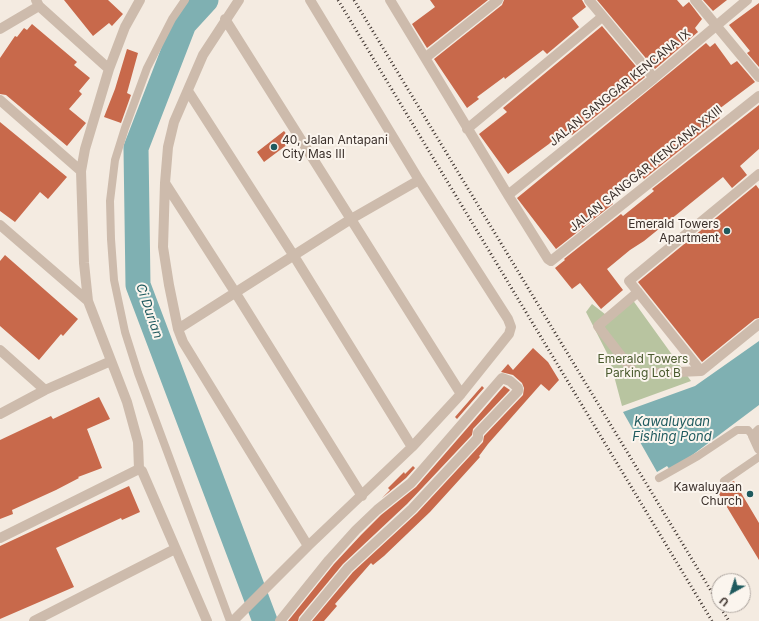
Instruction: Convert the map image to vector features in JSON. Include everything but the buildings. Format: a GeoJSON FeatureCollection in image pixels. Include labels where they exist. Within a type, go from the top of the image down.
{"type":"FeatureCollection","features":[{"type":"Feature","properties":{"kind":"street"},"geometry":{"type":"LineString","coordinates":[[140,0],[125,27],[109,69],[91,125],[81,171],[84,263],[88,301],[127,402],[138,442],[139,469],[142,471],[207,621]]}},
{"type":"Feature","properties":{"kind":"street"},"geometry":{"type":"LineString","coordinates":[[239,0],[225,19],[203,55],[174,122],[168,147],[163,247],[178,329],[183,342],[308,546]]}},
{"type":"Feature","properties":{"kind":"street"},"geometry":{"type":"LineString","coordinates":[[233,621],[261,595],[308,546],[412,447],[461,394],[509,334],[511,327],[508,319],[419,180],[310,0]]}},
{"type":"Feature","properties":{"kind":"street"},"geometry":{"type":"LineString","coordinates":[[390,0],[508,195]]}},
{"type":"Feature","properties":{"kind":"street"},"geometry":{"type":"LineString","coordinates":[[425,58],[498,0]]}},
{"type":"Feature","properties":{"kind":"street"},"geometry":{"type":"LineString","coordinates":[[589,0],[654,78]]}},
{"type":"Feature","properties":{"kind":"street"},"geometry":{"type":"LineString","coordinates":[[695,0],[759,77]]}},
{"type":"Feature","properties":{"kind":"street","name":"JALAN SANGGAR KENCANA IX"},"geometry":{"type":"LineString","coordinates":[[508,195],[654,78],[747,0]]}},
{"type":"Feature","properties":{"kind":"street"},"geometry":{"type":"LineString","coordinates":[[0,29],[38,3],[109,69]]}},
{"type":"Feature","properties":{"kind":"street"},"geometry":{"type":"LineString","coordinates":[[467,129],[602,17]]}},
{"type":"Feature","properties":{"kind":"street"},"geometry":{"type":"LineString","coordinates":[[225,19],[461,394]]}},
{"type":"Feature","properties":{"kind":"street"},"geometry":{"type":"LineString","coordinates":[[188,91],[294,256],[412,447]]}},
{"type":"Feature","properties":{"kind":"street","name":"JALAN SANGGAR KENCANA XXIII"},"geometry":{"type":"LineString","coordinates":[[508,195],[549,260],[552,261],[759,96]]}},
{"type":"Feature","properties":{"kind":"street"},"geometry":{"type":"LineString","coordinates":[[0,100],[81,171]]}},
{"type":"Feature","properties":{"kind":"street"},"geometry":{"type":"LineString","coordinates":[[701,371],[629,280],[759,174]]}},
{"type":"Feature","properties":{"kind":"street"},"geometry":{"type":"LineString","coordinates":[[178,329],[351,219],[419,180]]}},
{"type":"Feature","properties":{"kind":"street"},"geometry":{"type":"LineString","coordinates":[[165,183],[362,496]]}},
{"type":"Feature","properties":{"kind":"street"},"geometry":{"type":"LineString","coordinates":[[0,226],[88,301]]}},
{"type":"Feature","properties":{"kind":"street"},"geometry":{"type":"LineString","coordinates":[[638,292],[598,326],[635,374],[701,371],[759,324]]}},
{"type":"Feature","properties":{"kind":"street"},"geometry":{"type":"LineString","coordinates":[[0,350],[45,390]]}},
{"type":"Feature","properties":{"kind":"street"},"geometry":{"type":"LineString","coordinates":[[0,414],[45,390],[111,361]]}},
{"type":"Feature","properties":{"kind":"street"},"geometry":{"type":"LineString","coordinates":[[280,621],[356,530],[377,510],[410,483],[502,378],[510,381],[518,388],[506,405],[478,433],[478,438],[438,482],[397,524],[348,568],[304,621]]}},
{"type":"Feature","properties":{"kind":"street"},"geometry":{"type":"LineString","coordinates":[[756,433],[759,449]]}},
{"type":"Feature","properties":{"kind":"street"},"geometry":{"type":"LineString","coordinates":[[0,538],[139,469]]}},
{"type":"Feature","properties":{"kind":"street"},"geometry":{"type":"LineString","coordinates":[[34,621],[175,549]]}},
{"type":"Feature","properties":{"kind":"lane"},"geometry":{"type":"LineString","coordinates":[[185,0],[172,19],[147,68],[115,160],[112,187],[111,239],[114,280],[125,332],[138,373],[230,621]]}},
{"type":"Feature","properties":{"kind":"lane"},"geometry":{"type":"LineString","coordinates":[[659,478],[698,456],[737,430],[748,430],[756,433]]}},
{"type":"Feature","properties":{"kind":"lane"},"geometry":{"type":"LineString","coordinates":[[724,481],[759,456]]}},
{"type":"Feature","properties":{"kind":"green space","name":"Emerald Towers Parking Lot B"},"geometry":{"type":"Polygon","coordinates":[[[632,299],[691,381],[622,406],[609,357],[586,312],[592,304],[610,318],[632,299]]]}},
{"type":"Feature","properties":{"kind":"water","name":"Kawaluyaan Fishing Pond"},"geometry":{"type":"Polygon","coordinates":[[[759,341],[759,405],[671,471],[667,466],[657,472],[623,412],[695,386],[759,341]]]}},
{"type":"Feature","properties":{"kind":"waterway","name":"Ci Durian"},"geometry":{"type":"LineString","coordinates":[[206,0],[184,24],[136,148],[138,285],[265,621]]}},
{"type":"Feature","properties":{"kind":"railway"},"geometry":{"type":"LineString","coordinates":[[338,0],[712,621]]}},
{"type":"Feature","properties":{"kind":"railway"},"geometry":{"type":"LineString","coordinates":[[354,0],[711,591]]}},
{"type":"Feature","properties":{"kind":"railway"},"geometry":{"type":"LineString","coordinates":[[724,613],[729,621]]}},
{"type":"Feature","properties":{"kind":"place","name":"40, Jalan Antapani City Mas III"},"geometry":{"type":"Point","coordinates":[274,147]}},
{"type":"Feature","properties":{"kind":"place","name":"Emerald Towers Apartment"},"geometry":{"type":"Point","coordinates":[727,231]}},
{"type":"Feature","properties":{"kind":"place","name":"Kawaluyaan Church"},"geometry":{"type":"Point","coordinates":[750,494]}}]}
